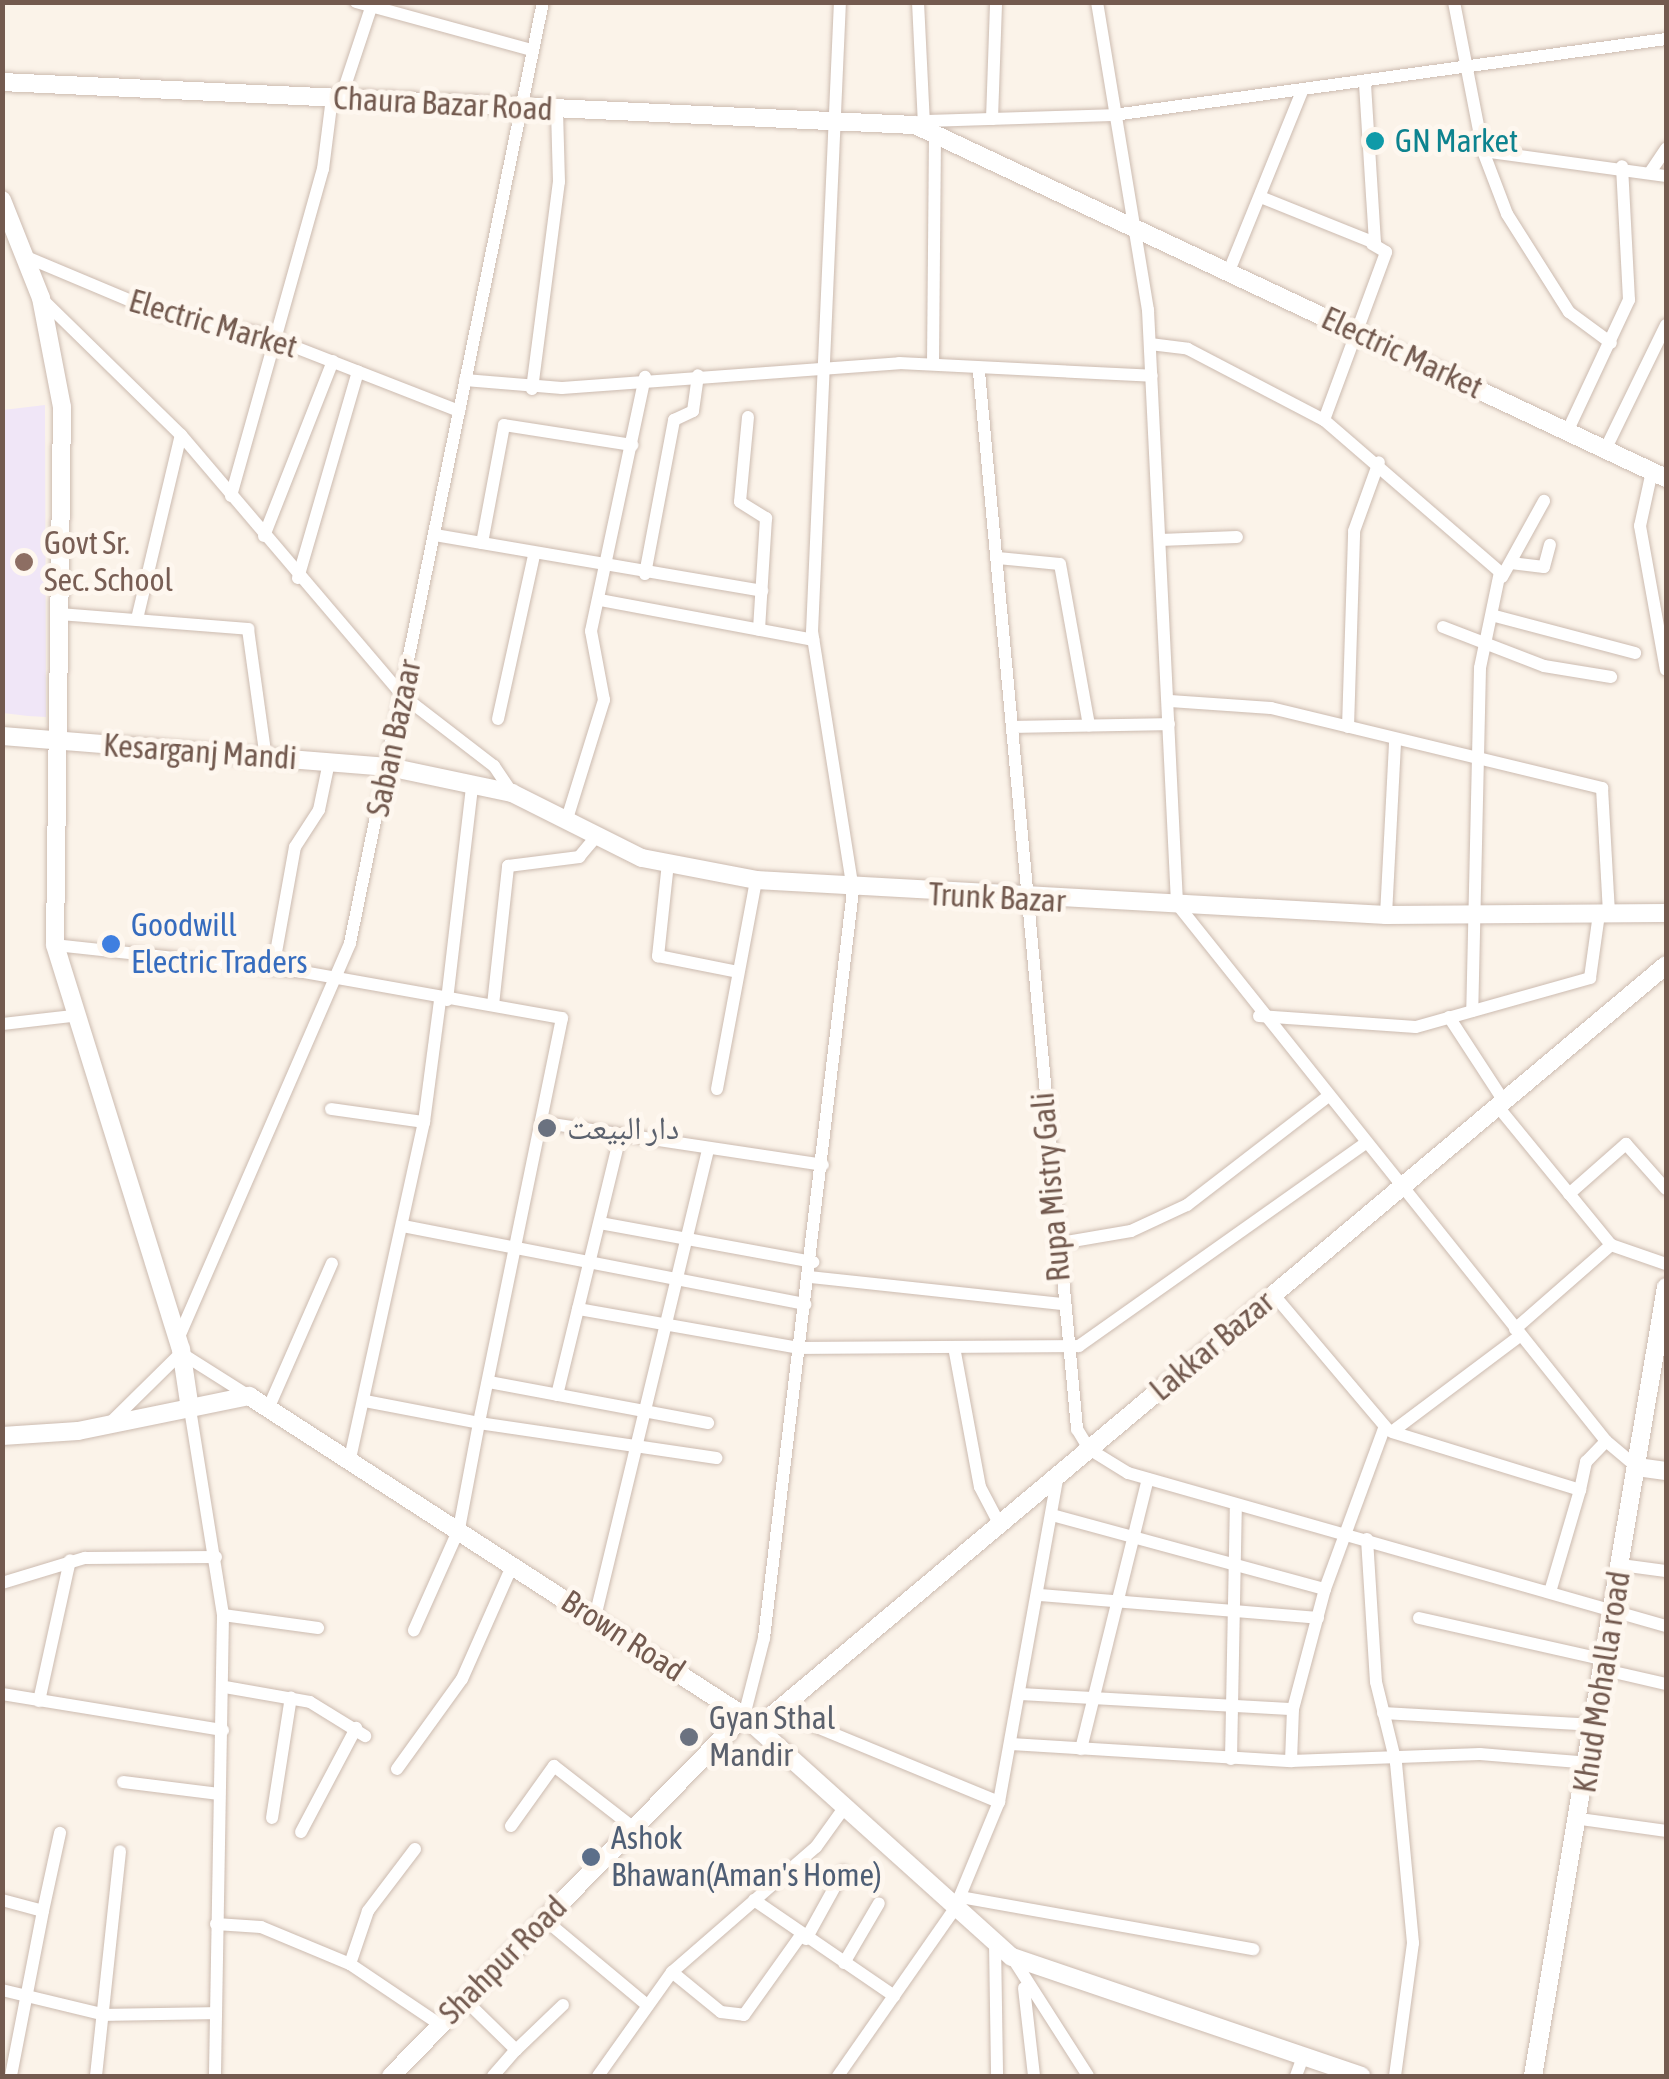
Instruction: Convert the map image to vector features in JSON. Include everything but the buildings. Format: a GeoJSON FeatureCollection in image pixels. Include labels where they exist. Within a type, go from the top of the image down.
{"type":"FeatureCollection","features":[{"type":"Feature","properties":{"kind":"street"},"geometry":{"type":"LineString","coordinates":[[356,2],[531,50]]}},
{"type":"Feature","properties":{"kind":"street","name":"Saban Bazaar"},"geometry":{"type":"LineString","coordinates":[[180,1346],[337,978],[389,768],[517,109],[543,2]]}},
{"type":"Feature","properties":{"kind":"street"},"geometry":{"type":"LineString","coordinates":[[751,1722],[813,1262],[853,890],[813,640],[821,370],[840,2]]}},
{"type":"Feature","properties":{"kind":"street"},"geometry":{"type":"LineString","coordinates":[[918,2],[928,127],[933,364]]}},
{"type":"Feature","properties":{"kind":"street"},"geometry":{"type":"LineString","coordinates":[[992,119],[996,2]]}},
{"type":"Feature","properties":{"kind":"street"},"geometry":{"type":"LineString","coordinates":[[1097,2],[1114,115],[1138,228],[1150,344],[1177,904],[1259,1016],[1606,1442],[1637,1467],[1666,1471]]}},
{"type":"Feature","properties":{"kind":"street"},"geometry":{"type":"LineString","coordinates":[[1454,2],[1483,151],[1507,214],[1558,298],[1611,342]]}},
{"type":"Feature","properties":{"kind":"street"},"geometry":{"type":"LineString","coordinates":[[231,496],[323,169],[337,98],[372,5]]}},
{"type":"Feature","properties":{"kind":"street"},"geometry":{"type":"LineString","coordinates":[[928,127],[992,119],[1114,115],[1365,83],[1470,74],[1666,40]]}},
{"type":"Feature","properties":{"kind":"street","name":"Chaura Bazar Road"},"geometry":{"type":"LineString","coordinates":[[2,82],[517,109],[884,122]]}},
{"type":"Feature","properties":{"kind":"street"},"geometry":{"type":"LineString","coordinates":[[1365,83],[1372,244]]}},
{"type":"Feature","properties":{"kind":"street"},"geometry":{"type":"LineString","coordinates":[[1229,271],[1263,198],[1302,91]]}},
{"type":"Feature","properties":{"kind":"street"},"geometry":{"type":"LineString","coordinates":[[532,389],[559,182],[557,110]]}},
{"type":"Feature","properties":{"kind":"street","name":"Electric Market"},"geometry":{"type":"LineString","coordinates":[[884,122],[928,127],[1659,475]]}},
{"type":"Feature","properties":{"kind":"street"},"geometry":{"type":"LineString","coordinates":[[1652,170],[1666,149]]}},
{"type":"Feature","properties":{"kind":"street"},"geometry":{"type":"LineString","coordinates":[[1483,151],[1652,170],[1666,176]]}},
{"type":"Feature","properties":{"kind":"street"},"geometry":{"type":"LineString","coordinates":[[1568,430],[1611,342],[1630,290],[1622,166]]}},
{"type":"Feature","properties":{"kind":"street"},"geometry":{"type":"LineString","coordinates":[[1263,198],[1386,252],[1360,334],[1324,420]]}},
{"type":"Feature","properties":{"kind":"street"},"geometry":{"type":"LineString","coordinates":[[2,200],[41,298],[62,407],[59,614],[52,739],[55,946],[72,1016],[180,1346],[223,1615],[225,1687],[215,2076]]}},
{"type":"Feature","properties":{"kind":"street","name":"Electric Market"},"geometry":{"type":"LineString","coordinates":[[24,256],[162,314],[276,338],[459,411]]}},
{"type":"Feature","properties":{"kind":"street"},"geometry":{"type":"LineString","coordinates":[[41,298],[181,435],[298,578],[402,696],[494,766],[512,794]]}},
{"type":"Feature","properties":{"kind":"street"},"geometry":{"type":"LineString","coordinates":[[1606,448],[1666,325]]}},
{"type":"Feature","properties":{"kind":"street"},"geometry":{"type":"LineString","coordinates":[[1150,344],[1188,349],[1324,420],[1379,462],[1502,577]]}},
{"type":"Feature","properties":{"kind":"street"},"geometry":{"type":"LineString","coordinates":[[264,536],[333,361]]}},
{"type":"Feature","properties":{"kind":"street"},"geometry":{"type":"LineString","coordinates":[[465,380],[532,389],[644,377],[933,364],[979,372],[1152,376]]}},
{"type":"Feature","properties":{"kind":"street"},"geometry":{"type":"LineString","coordinates":[[298,578],[358,372]]}},
{"type":"Feature","properties":{"kind":"street","name":"Rupa Mistry Gali"},"geometry":{"type":"LineString","coordinates":[[979,372],[1016,728],[1070,1413],[1090,1449]]}},
{"type":"Feature","properties":{"kind":"street"},"geometry":{"type":"LineString","coordinates":[[645,574],[674,420],[693,411],[698,376]]}},
{"type":"Feature","properties":{"kind":"street"},"geometry":{"type":"LineString","coordinates":[[566,822],[604,700],[590,636],[644,377]]}},
{"type":"Feature","properties":{"kind":"street"},"geometry":{"type":"LineString","coordinates":[[748,417],[740,502],[766,514],[759,630]]}},
{"type":"Feature","properties":{"kind":"street"},"geometry":{"type":"LineString","coordinates":[[482,543],[504,425],[632,445]]}},
{"type":"Feature","properties":{"kind":"street"},"geometry":{"type":"LineString","coordinates":[[137,618],[181,435]]}},
{"type":"Feature","properties":{"kind":"street"},"geometry":{"type":"LineString","coordinates":[[1348,727],[1354,531],[1379,462]]}},
{"type":"Feature","properties":{"kind":"street"},"geometry":{"type":"LineString","coordinates":[[1659,475],[1640,526],[1666,670]]}},
{"type":"Feature","properties":{"kind":"street"},"geometry":{"type":"LineString","coordinates":[[1472,1011],[1476,761],[1484,643],[1495,616],[1502,577],[1544,501]]}},
{"type":"Feature","properties":{"kind":"street"},"geometry":{"type":"LineString","coordinates":[[435,535],[607,568],[762,591]]}},
{"type":"Feature","properties":{"kind":"street"},"geometry":{"type":"LineString","coordinates":[[1160,540],[1236,537]]}},
{"type":"Feature","properties":{"kind":"street"},"geometry":{"type":"LineString","coordinates":[[1511,563],[1544,568],[1550,545]]}},
{"type":"Feature","properties":{"kind":"street"},"geometry":{"type":"LineString","coordinates":[[498,719],[534,555]]}},
{"type":"Feature","properties":{"kind":"street"},"geometry":{"type":"LineString","coordinates":[[998,558],[1060,564],[1089,726]]}},
{"type":"Feature","properties":{"kind":"street"},"geometry":{"type":"LineString","coordinates":[[600,600],[813,640]]}},
{"type":"Feature","properties":{"kind":"street"},"geometry":{"type":"LineString","coordinates":[[59,614],[248,629],[266,758]]}},
{"type":"Feature","properties":{"kind":"street"},"geometry":{"type":"LineString","coordinates":[[1495,616],[1635,653]]}},
{"type":"Feature","properties":{"kind":"street"},"geometry":{"type":"LineString","coordinates":[[1443,627],[1484,643],[1611,677]]}},
{"type":"Feature","properties":{"kind":"street"},"geometry":{"type":"LineString","coordinates":[[1170,701],[1271,708],[1606,790],[1604,914],[1590,978],[1449,1017],[1374,1029],[1259,1016]]}},
{"type":"Feature","properties":{"kind":"street"},"geometry":{"type":"LineString","coordinates":[[1016,728],[1170,724]]}},
{"type":"Feature","properties":{"kind":"street","name":"Kesarganj Mandi"},"geometry":{"type":"LineString","coordinates":[[2,736],[339,762]]}},
{"type":"Feature","properties":{"kind":"street"},"geometry":{"type":"LineString","coordinates":[[1386,915],[1395,741]]}},
{"type":"Feature","properties":{"kind":"street"},"geometry":{"type":"LineString","coordinates":[[274,969],[294,847],[319,810],[339,762]]}},
{"type":"Feature","properties":{"kind":"street","name":"Trunk Bazar"},"geometry":{"type":"LineString","coordinates":[[339,762],[389,768],[512,794],[595,838],[668,863],[756,880],[1030,901],[1386,915],[1666,913]]}},
{"type":"Feature","properties":{"kind":"street"},"geometry":{"type":"LineString","coordinates":[[349,1463],[424,1122],[472,786]]}},
{"type":"Feature","properties":{"kind":"street"},"geometry":{"type":"LineString","coordinates":[[493,1005],[508,866],[579,857],[595,838]]}},
{"type":"Feature","properties":{"kind":"street"},"geometry":{"type":"LineString","coordinates":[[668,863],[658,956],[733,971]]}},
{"type":"Feature","properties":{"kind":"street"},"geometry":{"type":"LineString","coordinates":[[717,1089],[733,971],[756,880]]}},
{"type":"Feature","properties":{"kind":"street"},"geometry":{"type":"LineString","coordinates":[[55,946],[337,978],[444,1000],[493,1005],[564,1022],[546,1123],[458,1529],[414,1630]]}},
{"type":"Feature","properties":{"kind":"street","name":"Lakkar Bazar"},"geometry":{"type":"LineString","coordinates":[[751,1722],[778,1710],[1057,1481],[1090,1449],[1666,965]]}},
{"type":"Feature","properties":{"kind":"street"},"geometry":{"type":"LineString","coordinates":[[2,1024],[72,1016]]}},
{"type":"Feature","properties":{"kind":"street"},"geometry":{"type":"LineString","coordinates":[[1449,1017],[1502,1105],[1612,1245],[1666,1264]]}},
{"type":"Feature","properties":{"kind":"street"},"geometry":{"type":"LineString","coordinates":[[1055,1244],[1131,1231],[1187,1205],[1326,1098]]}},
{"type":"Feature","properties":{"kind":"street"},"geometry":{"type":"LineString","coordinates":[[331,1110],[424,1122]]}},
{"type":"Feature","properties":{"kind":"street"},"geometry":{"type":"LineString","coordinates":[[546,1123],[708,1151],[823,1164]]}},
{"type":"Feature","properties":{"kind":"street"},"geometry":{"type":"LineString","coordinates":[[557,1395],[620,1137]]}},
{"type":"Feature","properties":{"kind":"street"},"geometry":{"type":"LineString","coordinates":[[578,1309],[800,1348],[1064,1349],[1144,1306],[1364,1144]]}},
{"type":"Feature","properties":{"kind":"street"},"geometry":{"type":"LineString","coordinates":[[1569,1194],[1626,1144],[1666,1189]]}},
{"type":"Feature","properties":{"kind":"street"},"geometry":{"type":"LineString","coordinates":[[595,1617],[708,1151]]}},
{"type":"Feature","properties":{"kind":"street"},"geometry":{"type":"LineString","coordinates":[[600,1224],[813,1262]]}},
{"type":"Feature","properties":{"kind":"street"},"geometry":{"type":"LineString","coordinates":[[402,1226],[518,1252],[806,1304]]}},
{"type":"Feature","properties":{"kind":"street"},"geometry":{"type":"LineString","coordinates":[[1291,1761],[1294,1708],[1326,1589],[1343,1533],[1388,1430],[1518,1332],[1612,1245]]}},
{"type":"Feature","properties":{"kind":"street"},"geometry":{"type":"LineString","coordinates":[[268,1409],[332,1263]]}},
{"type":"Feature","properties":{"kind":"street"},"geometry":{"type":"LineString","coordinates":[[810,1276],[1061,1304]]}},
{"type":"Feature","properties":{"kind":"street","name":"Khud Mohalla road"},"geometry":{"type":"LineString","coordinates":[[1533,2076],[1591,1763],[1666,1287]]}},
{"type":"Feature","properties":{"kind":"street"},"geometry":{"type":"LineString","coordinates":[[1274,1295],[1388,1430],[1580,1490]]}},
{"type":"Feature","properties":{"kind":"street"},"geometry":{"type":"LineString","coordinates":[[180,1346],[249,1396]]}},
{"type":"Feature","properties":{"kind":"street"},"geometry":{"type":"LineString","coordinates":[[110,1422],[180,1346]]}},
{"type":"Feature","properties":{"kind":"street"},"geometry":{"type":"LineString","coordinates":[[954,1347],[980,1488],[1001,1527]]}},
{"type":"Feature","properties":{"kind":"street"},"geometry":{"type":"LineString","coordinates":[[489,1382],[708,1424]]}},
{"type":"Feature","properties":{"kind":"street"},"geometry":{"type":"LineString","coordinates":[[2,1436],[110,1422],[249,1396]]}},
{"type":"Feature","properties":{"kind":"street","name":"Brown Road"},"geometry":{"type":"LineString","coordinates":[[249,1396],[595,1617],[751,1722],[844,1808],[958,1902],[1012,1957],[1361,2076]]}},
{"type":"Feature","properties":{"kind":"street"},"geometry":{"type":"LineString","coordinates":[[365,1402],[637,1450],[716,1458]]}},
{"type":"Feature","properties":{"kind":"street"},"geometry":{"type":"LineString","coordinates":[[1550,1592],[1586,1462],[1606,1442]]}},
{"type":"Feature","properties":{"kind":"street"},"geometry":{"type":"LineString","coordinates":[[1090,1449],[1148,1479],[1236,1509],[1367,1539],[1666,1626]]}},
{"type":"Feature","properties":{"kind":"street"},"geometry":{"type":"LineString","coordinates":[[1081,1749],[1148,1479]]}},
{"type":"Feature","properties":{"kind":"street"},"geometry":{"type":"LineString","coordinates":[[838,2076],[958,1902],[999,1802],[1040,1596],[1057,1481]]}},
{"type":"Feature","properties":{"kind":"street"},"geometry":{"type":"LineString","coordinates":[[1232,1759],[1236,1509]]}},
{"type":"Feature","properties":{"kind":"street"},"geometry":{"type":"LineString","coordinates":[[1052,1515],[1326,1589]]}},
{"type":"Feature","properties":{"kind":"street"},"geometry":{"type":"LineString","coordinates":[[1367,1539],[1384,1712],[1396,1763],[1413,1964],[1395,2076]]}},
{"type":"Feature","properties":{"kind":"street"},"geometry":{"type":"LineString","coordinates":[[2,1583],[70,1560],[216,1557]]}},
{"type":"Feature","properties":{"kind":"street"},"geometry":{"type":"LineString","coordinates":[[39,1701],[70,1560]]}},
{"type":"Feature","properties":{"kind":"street"},"geometry":{"type":"LineString","coordinates":[[1621,1565],[1666,1572]]}},
{"type":"Feature","properties":{"kind":"street"},"geometry":{"type":"LineString","coordinates":[[396,1769],[462,1679],[512,1566]]}},
{"type":"Feature","properties":{"kind":"street"},"geometry":{"type":"LineString","coordinates":[[1040,1596],[1318,1618]]}},
{"type":"Feature","properties":{"kind":"street"},"geometry":{"type":"LineString","coordinates":[[223,1615],[318,1628]]}},
{"type":"Feature","properties":{"kind":"street"},"geometry":{"type":"LineString","coordinates":[[1420,1618],[1666,1684]]}},
{"type":"Feature","properties":{"kind":"street"},"geometry":{"type":"LineString","coordinates":[[225,1687],[291,1697],[360,1732],[301,1832]]}},
{"type":"Feature","properties":{"kind":"street"},"geometry":{"type":"LineString","coordinates":[[2,1694],[224,1730]]}},
{"type":"Feature","properties":{"kind":"street"},"geometry":{"type":"LineString","coordinates":[[1022,1694],[1294,1708]]}},
{"type":"Feature","properties":{"kind":"street"},"geometry":{"type":"LineString","coordinates":[[272,1818],[291,1697]]}},
{"type":"Feature","properties":{"kind":"street"},"geometry":{"type":"LineString","coordinates":[[778,1710],[999,1802]]}},
{"type":"Feature","properties":{"kind":"street"},"geometry":{"type":"LineString","coordinates":[[1384,1712],[1596,1725]]}},
{"type":"Feature","properties":{"kind":"street","name":"Shahpur Road"},"geometry":{"type":"LineString","coordinates":[[390,2076],[634,1828],[751,1722]]}},
{"type":"Feature","properties":{"kind":"street"},"geometry":{"type":"LineString","coordinates":[[1012,1744],[1291,1761],[1396,1763],[1480,1754],[1591,1763]]}},
{"type":"Feature","properties":{"kind":"street"},"geometry":{"type":"LineString","coordinates":[[511,1826],[556,1766],[634,1828]]}},
{"type":"Feature","properties":{"kind":"street"},"geometry":{"type":"LineString","coordinates":[[122,1782],[220,1794]]}},
{"type":"Feature","properties":{"kind":"street"},"geometry":{"type":"LineString","coordinates":[[598,2076],[672,1972],[816,1847],[844,1808]]}},
{"type":"Feature","properties":{"kind":"street"},"geometry":{"type":"LineString","coordinates":[[1580,1819],[1666,1831]]}},
{"type":"Feature","properties":{"kind":"street"},"geometry":{"type":"LineString","coordinates":[[11,2076],[24,1995],[60,1833]]}},
{"type":"Feature","properties":{"kind":"street"},"geometry":{"type":"LineString","coordinates":[[350,1964],[368,1911],[415,1849]]}},
{"type":"Feature","properties":{"kind":"street"},"geometry":{"type":"LineString","coordinates":[[96,2076],[120,1851]]}},
{"type":"Feature","properties":{"kind":"street"},"geometry":{"type":"LineString","coordinates":[[672,1972],[736,2018],[803,1937],[843,1872]]}},
{"type":"Feature","properties":{"kind":"street"},"geometry":{"type":"LineString","coordinates":[[2,1900],[42,1911]]}},
{"type":"Feature","properties":{"kind":"street"},"geometry":{"type":"LineString","coordinates":[[754,1900],[894,1996]]}},
{"type":"Feature","properties":{"kind":"street"},"geometry":{"type":"LineString","coordinates":[[958,1902],[1252,1949]]}},
{"type":"Feature","properties":{"kind":"street"},"geometry":{"type":"LineString","coordinates":[[844,1964],[879,1903]]}},
{"type":"Feature","properties":{"kind":"street"},"geometry":{"type":"LineString","coordinates":[[544,1919],[647,2006]]}},
{"type":"Feature","properties":{"kind":"street"},"geometry":{"type":"LineString","coordinates":[[216,1924],[261,1928],[350,1964],[439,2024]]}},
{"type":"Feature","properties":{"kind":"street"},"geometry":{"type":"LineString","coordinates":[[996,1943],[997,2076]]}},
{"type":"Feature","properties":{"kind":"street"},"geometry":{"type":"LineString","coordinates":[[1012,1957],[1022,1980],[1088,2076]]}},
{"type":"Feature","properties":{"kind":"street"},"geometry":{"type":"LineString","coordinates":[[1022,1980],[1034,2076]]}},
{"type":"Feature","properties":{"kind":"street"},"geometry":{"type":"LineString","coordinates":[[2,1990],[105,2015],[216,2013]]}},
{"type":"Feature","properties":{"kind":"street"},"geometry":{"type":"LineString","coordinates":[[464,1999],[516,2050]]}},
{"type":"Feature","properties":{"kind":"street"},"geometry":{"type":"LineString","coordinates":[[493,2076],[563,2005]]}},
{"type":"Feature","properties":{"kind":"street"},"geometry":{"type":"LineString","coordinates":[[1072,2076],[1074,2057]]}},
{"type":"Feature","properties":{"kind":"street"},"geometry":{"type":"LineString","coordinates":[[1296,2076],[1303,2057]]}},
{"type":"Feature","properties":{"kind":"shaded area","name":"Govt Sr. Sec. School"},"geometry":{"type":"Polygon","coordinates":[[[45,405],[46,717],[3,713],[3,410],[45,405]]]}},
{"type":"Feature","properties":{"kind":"place","name":"GN Market"},"geometry":{"type":"Point","coordinates":[1375,141]}},
{"type":"Feature","properties":{"kind":"place","name":"Govt Sr. Sec. School"},"geometry":{"type":"Point","coordinates":[24,562]}},
{"type":"Feature","properties":{"kind":"place","name":"Goodwill Electric Traders"},"geometry":{"type":"Point","coordinates":[111,944]}},
{"type":"Feature","properties":{"kind":"place","name":"دار البیعت"},"geometry":{"type":"Point","coordinates":[547,1128]}},
{"type":"Feature","properties":{"kind":"place","name":"Gyan Sthal Mandir"},"geometry":{"type":"Point","coordinates":[689,1737]}},
{"type":"Feature","properties":{"kind":"place","name":"Ashok Bhawan(Aman's Home)"},"geometry":{"type":"Point","coordinates":[591,1857]}}]}
